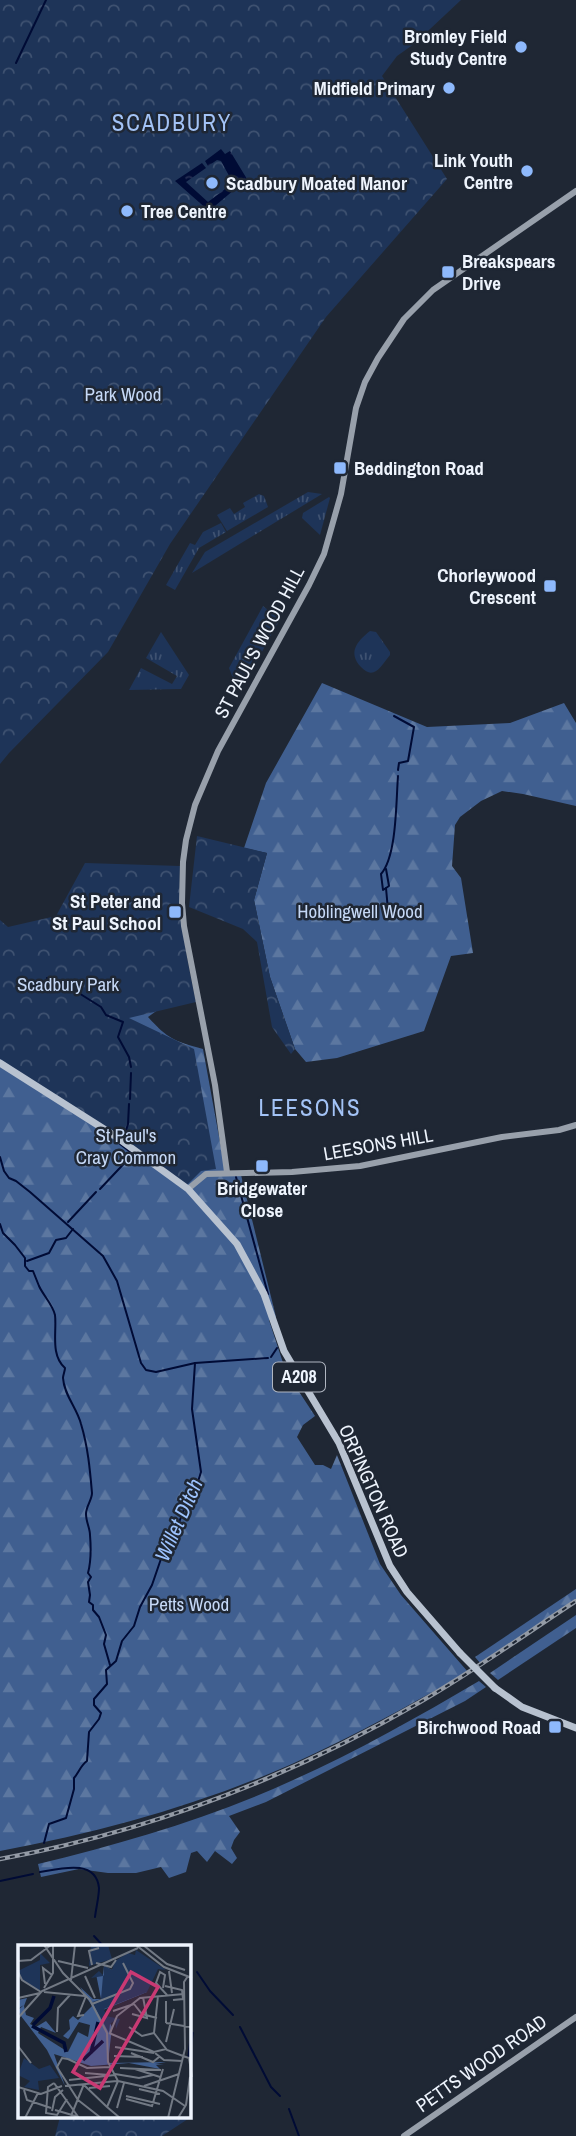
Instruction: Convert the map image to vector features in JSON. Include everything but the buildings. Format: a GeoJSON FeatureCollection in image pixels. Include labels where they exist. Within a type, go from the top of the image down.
{"type":"FeatureCollection","features":[{"type":"Feature","properties":{"kind":"main road","name":"A208"},"geometry":{"type":"LineString","coordinates":[[0,1063],[115,1136],[188,1189]]}},
{"type":"Feature","properties":{"kind":"main road","name":"ORPINGTON ROAD"},"geometry":{"type":"LineString","coordinates":[[188,1189],[237,1244],[253,1272],[264,1294],[284,1352],[339,1443],[395,1576],[460,1653],[495,1688],[522,1707],[576,1728]]}},
{"type":"Feature","properties":{"kind":"street","name":"ST PAUL'S WOOD HILL"},"geometry":{"type":"LineString","coordinates":[[227,1172],[215,1085],[186,945],[183,914],[183,862],[195,805],[218,751],[304,596],[324,554],[341,494],[356,408],[365,382],[386,344],[410,312],[441,283],[576,191]]}},
{"type":"Feature","properties":{"kind":"street","name":"LEESONS HILL"},"geometry":{"type":"LineString","coordinates":[[188,1189],[206,1174],[292,1172],[360,1166],[576,1125]]}},
{"type":"Feature","properties":{"kind":"street","name":"PETTS WOOD ROAD"},"geometry":{"type":"LineString","coordinates":[[404,2136],[576,2017]]}},
{"type":"Feature","properties":{"kind":"green space","name":"Park Wood"},"geometry":{"type":"Polygon","coordinates":[[[0,0],[461,0],[414,44],[397,56],[382,76],[447,179],[326,317],[170,544],[108,652],[0,764],[0,0]]]}},
{"type":"Feature","properties":{"kind":"green space"},"geometry":{"type":"Polygon","coordinates":[[[308,492],[322,494],[192,573],[205,552],[308,492]]]}},
{"type":"Feature","properties":{"kind":"green space"},"geometry":{"type":"Polygon","coordinates":[[[259,494],[264,496],[268,507],[227,531],[217,515],[230,508],[234,514],[245,507],[243,503],[259,494]]]}},
{"type":"Feature","properties":{"kind":"green space"},"geometry":{"type":"Polygon","coordinates":[[[329,497],[320,535],[302,518],[303,513],[329,497]]]}},
{"type":"Feature","properties":{"kind":"green space"},"geometry":{"type":"Polygon","coordinates":[[[221,523],[226,532],[199,548],[175,590],[166,585],[190,543],[195,545],[203,532],[221,523]]]}},
{"type":"Feature","properties":{"kind":"green space"},"geometry":{"type":"Polygon","coordinates":[[[263,606],[268,610],[274,608],[284,612],[243,686],[234,681],[229,668],[263,606]]]}},
{"type":"Feature","properties":{"kind":"green space"},"geometry":{"type":"Polygon","coordinates":[[[370,631],[376,632],[390,655],[377,670],[370,673],[357,662],[354,652],[361,639],[370,631]]]}},
{"type":"Feature","properties":{"kind":"green space"},"geometry":{"type":"Polygon","coordinates":[[[161,632],[189,675],[181,689],[129,690],[141,668],[172,684],[177,676],[146,658],[161,632]]]}},
{"type":"Feature","properties":{"kind":"green space","name":"Hoblingwell Wood"},"geometry":{"type":"Polygon","coordinates":[[[322,683],[427,727],[510,723],[564,703],[576,723],[576,806],[502,791],[481,801],[460,817],[455,825],[452,866],[461,878],[473,953],[451,956],[424,1031],[337,1058],[306,1062],[295,1049],[270,977],[254,900],[267,853],[244,848],[266,783],[322,683]]]}},
{"type":"Feature","properties":{"kind":"green space"},"geometry":{"type":"Polygon","coordinates":[[[197,836],[267,853],[254,900],[270,977],[295,1049],[291,1054],[272,1027],[257,942],[243,929],[189,907],[197,836]]]}},
{"type":"Feature","properties":{"kind":"green space","name":"Scadbury Park"},"geometry":{"type":"Polygon","coordinates":[[[85,863],[180,866],[182,918],[196,1002],[129,1018],[194,1049],[216,1169],[201,1171],[187,1185],[0,1059],[0,920],[8,927],[56,916],[85,863]]]}},
{"type":"Feature","properties":{"kind":"green space","name":"Petts Wood"},"geometry":{"type":"Polygon","coordinates":[[[0,937],[159,1009],[148,1017],[161,1030],[178,1041],[203,1049],[222,1153],[228,1175],[241,1175],[276,1317],[269,1320],[286,1372],[315,1416],[303,1425],[297,1437],[315,1465],[331,1469],[337,1455],[380,1564],[401,1595],[468,1672],[346,1738],[249,1782],[126,1822],[0,1851],[0,937]]]}},
{"type":"Feature","properties":{"kind":"green space"},"geometry":{"type":"Polygon","coordinates":[[[576,1589],[576,1599],[481,1664],[475,1657],[576,1589]]]}},
{"type":"Feature","properties":{"kind":"green space"},"geometry":{"type":"Polygon","coordinates":[[[576,1615],[576,1628],[498,1680],[490,1673],[576,1615]]]}},
{"type":"Feature","properties":{"kind":"green space"},"geometry":{"type":"Polygon","coordinates":[[[479,1681],[486,1687],[465,1701],[266,1802],[229,1816],[240,1832],[231,1848],[237,1858],[232,1864],[215,1851],[207,1862],[197,1851],[191,1853],[186,1872],[169,1878],[161,1867],[136,1873],[79,1869],[41,1877],[38,1864],[166,1828],[229,1807],[291,1781],[386,1734],[479,1681]]]}},
{"type":"Feature","properties":{"kind":"green space"},"geometry":{"type":"Polygon","coordinates":[[[60,2118],[189,2118],[162,2136],[55,2136],[60,2118]]]}},
{"type":"Feature","properties":{"kind":"water"},"geometry":{"type":"Polygon","coordinates":[[[221,149],[225,154],[230,151],[247,179],[209,211],[175,181],[202,163],[206,168],[186,182],[208,202],[233,183],[221,161],[217,160],[208,166],[205,161],[221,149]]]}},
{"type":"Feature","properties":{"kind":"waterway"},"geometry":{"type":"LineString","coordinates":[[16,63],[46,0]]}},
{"type":"Feature","properties":{"kind":"waterway"},"geometry":{"type":"LineString","coordinates":[[394,716],[414,727],[408,761],[399,763],[398,770]]}},
{"type":"Feature","properties":{"kind":"waterway"},"geometry":{"type":"LineString","coordinates":[[386,888],[383,890],[381,874],[393,842],[398,776]]}},
{"type":"Feature","properties":{"kind":"waterway"},"geometry":{"type":"LineString","coordinates":[[386,869],[389,886],[386,888],[388,910]]}},
{"type":"Feature","properties":{"kind":"waterway"},"geometry":{"type":"LineString","coordinates":[[388,913],[388,918]]}},
{"type":"Feature","properties":{"kind":"waterway"},"geometry":{"type":"LineString","coordinates":[[47,978],[66,985],[101,1007],[106,1015],[123,1022],[118,1037],[129,1057],[131,1067]]}},
{"type":"Feature","properties":{"kind":"waterway"},"geometry":{"type":"LineString","coordinates":[[130,1099],[131,1073]]}},
{"type":"Feature","properties":{"kind":"waterway"},"geometry":{"type":"LineString","coordinates":[[124,1137],[129,1104]]}},
{"type":"Feature","properties":{"kind":"waterway"},"geometry":{"type":"LineString","coordinates":[[100,1189],[133,1154],[120,1144]]}},
{"type":"Feature","properties":{"kind":"waterway"},"geometry":{"type":"LineString","coordinates":[[0,1157],[9,1178],[30,1192],[103,1256],[117,1281],[141,1363],[146,1370],[156,1372],[195,1363],[268,1358]]}},
{"type":"Feature","properties":{"kind":"waterway"},"geometry":{"type":"LineString","coordinates":[[236,1177],[268,1294]]}},
{"type":"Feature","properties":{"kind":"waterway"},"geometry":{"type":"LineString","coordinates":[[68,1222],[96,1192]]}},
{"type":"Feature","properties":{"kind":"waterway"},"geometry":{"type":"LineString","coordinates":[[0,1224],[3,1233],[25,1258],[25,1266],[29,1271],[33,1271],[55,1315],[57,1356],[65,1368],[64,1384],[81,1424],[89,1467],[92,1493],[86,1514],[91,1544],[89,1602],[93,1605],[106,1635],[104,1644],[110,1665]]}},
{"type":"Feature","properties":{"kind":"waterway"},"geometry":{"type":"LineString","coordinates":[[27,1261],[49,1253],[56,1240],[66,1238],[73,1229]]}},
{"type":"Feature","properties":{"kind":"waterway"},"geometry":{"type":"LineString","coordinates":[[271,1357],[277,1348]]}},
{"type":"Feature","properties":{"kind":"waterway","name":"Willet Ditch"},"geometry":{"type":"LineString","coordinates":[[44,1843],[49,1824],[66,1818],[74,1789],[74,1778],[87,1761],[89,1732],[101,1713],[94,1705],[94,1699],[107,1684],[106,1670],[116,1661],[122,1641],[134,1626],[164,1550],[168,1546],[167,1539],[178,1525],[188,1499],[194,1494],[201,1472],[192,1409],[195,1363]]}},
{"type":"Feature","properties":{"kind":"waterway"},"geometry":{"type":"LineString","coordinates":[[40,1872],[66,1868],[91,1872],[99,1888],[95,1917]]}},
{"type":"Feature","properties":{"kind":"waterway"},"geometry":{"type":"LineString","coordinates":[[0,1881],[33,1874]]}},
{"type":"Feature","properties":{"kind":"waterway"},"geometry":{"type":"LineString","coordinates":[[94,1936],[102,1945]]}},
{"type":"Feature","properties":{"kind":"waterway"},"geometry":{"type":"LineString","coordinates":[[197,1972],[210,1991],[233,2015]]}},
{"type":"Feature","properties":{"kind":"waterway"},"geometry":{"type":"LineString","coordinates":[[240,2027],[271,2087],[280,2096]]}},
{"type":"Feature","properties":{"kind":"waterway"},"geometry":{"type":"LineString","coordinates":[[289,2109],[299,2136]]}},
{"type":"Feature","properties":{"kind":"railway"},"geometry":{"type":"LineString","coordinates":[[0,1859],[110,1834],[269,1778],[420,1702],[576,1601]]}},
{"type":"Feature","properties":{"kind":"place","name":"Bromley Field Study Centre"},"geometry":{"type":"Point","coordinates":[521,47]}},
{"type":"Feature","properties":{"kind":"place","name":"Midfield Primary"},"geometry":{"type":"Point","coordinates":[449,88]}},
{"type":"Feature","properties":{"kind":"place","name":"Link Youth Centre"},"geometry":{"type":"Point","coordinates":[527,171]}},
{"type":"Feature","properties":{"kind":"place","name":"Scadbury Moated Manor"},"geometry":{"type":"Point","coordinates":[212,183]}},
{"type":"Feature","properties":{"kind":"place","name":"Tree Centre"},"geometry":{"type":"Point","coordinates":[127,211]}},
{"type":"Feature","properties":{"kind":"place","name":"Breakspears Drive"},"geometry":{"type":"Point","coordinates":[448,272]}},
{"type":"Feature","properties":{"kind":"place","name":"Beddington Road"},"geometry":{"type":"Point","coordinates":[340,468]}},
{"type":"Feature","properties":{"kind":"place","name":"Chorleywood Crescent"},"geometry":{"type":"Point","coordinates":[550,586]}},
{"type":"Feature","properties":{"kind":"place","name":"St Peter and St Paul School"},"geometry":{"type":"Point","coordinates":[175,912]}},
{"type":"Feature","properties":{"kind":"place","name":"Bridgewater Close"},"geometry":{"type":"Point","coordinates":[262,1166]}},
{"type":"Feature","properties":{"kind":"place","name":"Birchwood Road"},"geometry":{"type":"Point","coordinates":[555,1727]}},
{"type":"Feature","properties":{"kind":"district","name":"SCADBURY"},"geometry":{"type":"Point","coordinates":[172,123]}},
{"type":"Feature","properties":{"kind":"district","name":"LEESONS"},"geometry":{"type":"Point","coordinates":[310,1108]}},
{"type":"Feature","properties":{"kind":"park label","name":"St Paul's Cray Common"},"geometry":{"type":"Point","coordinates":[126,1146]}}]}
